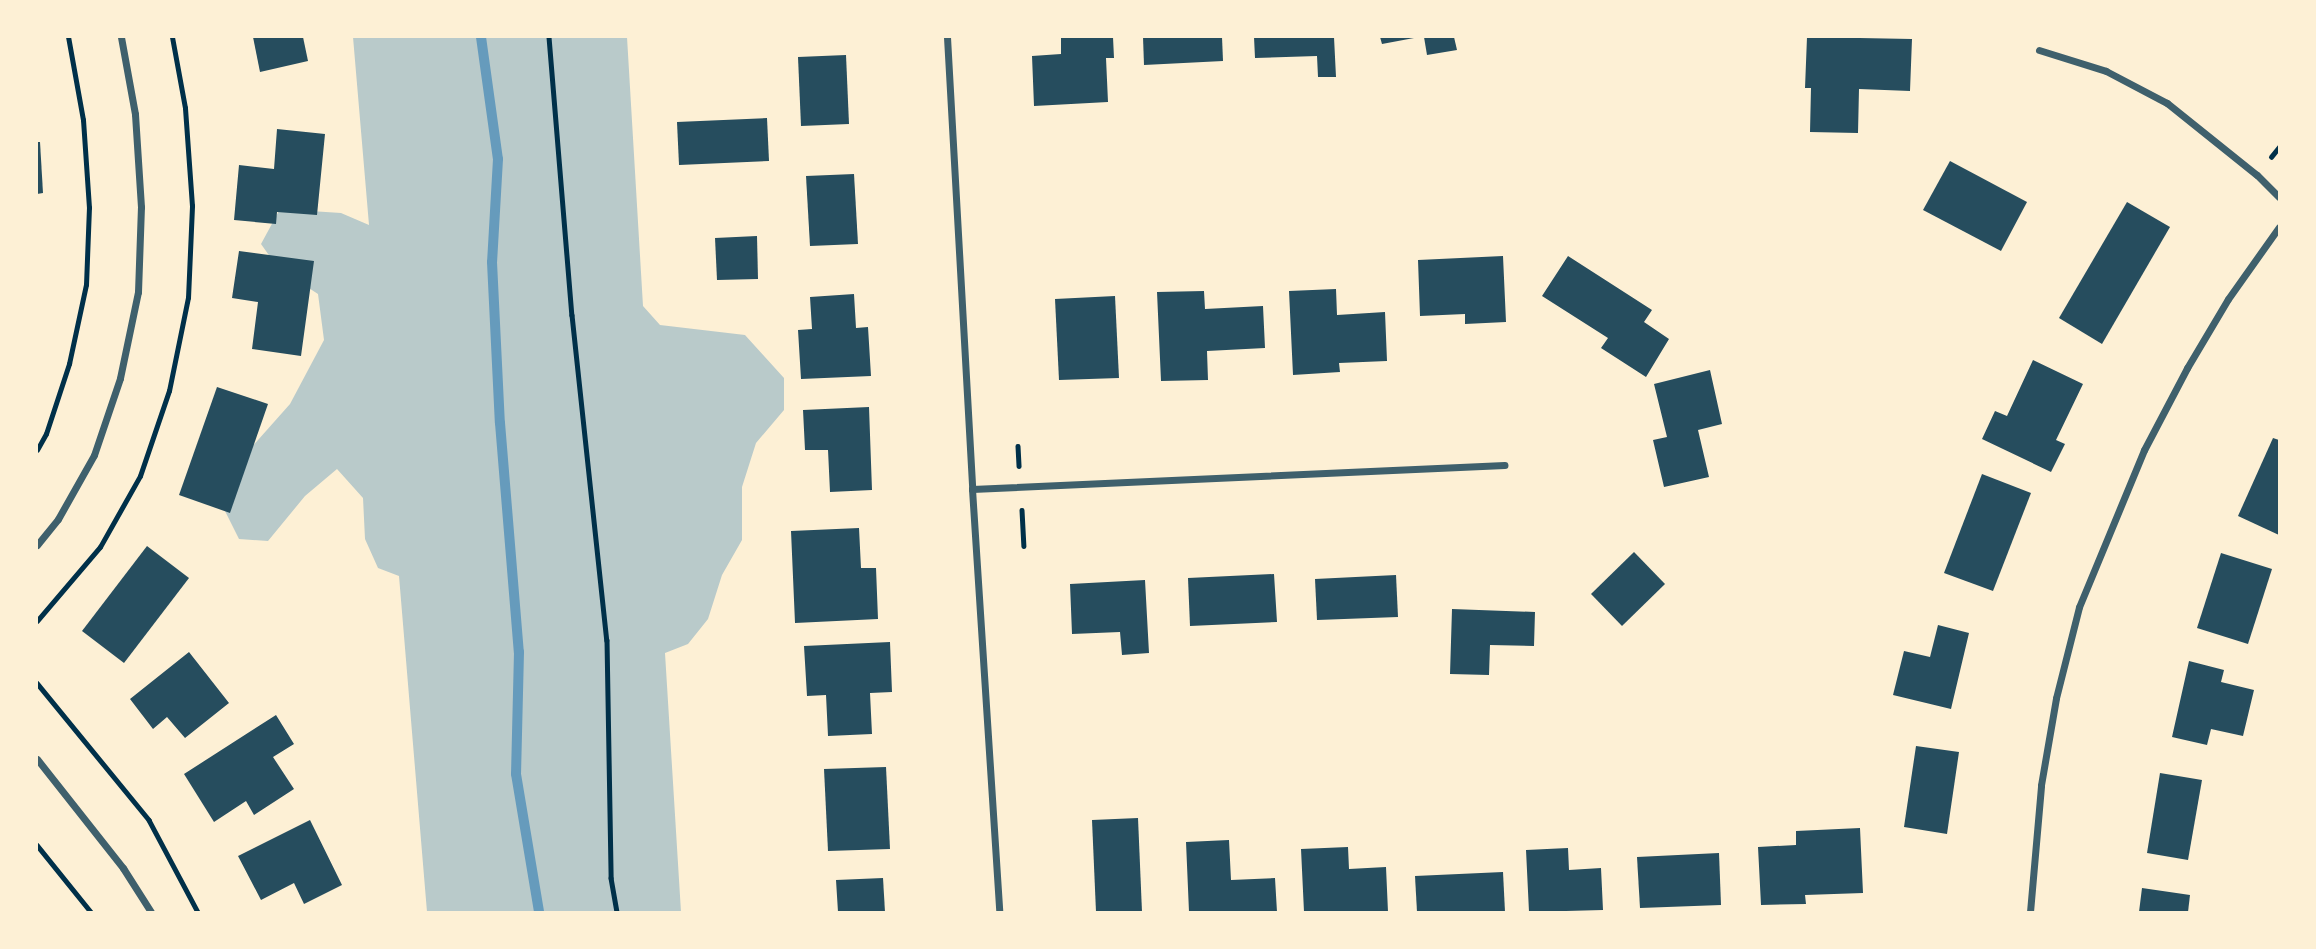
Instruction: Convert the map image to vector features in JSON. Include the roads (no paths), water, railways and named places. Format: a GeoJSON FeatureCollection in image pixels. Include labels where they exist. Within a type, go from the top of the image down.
{"type":"FeatureCollection","features":[{"type":"Feature","properties":{"kind":"street"},"geometry":{"type":"LineString","coordinates":[[37,545],[58,519],[94,455],[120,378],[138,292],[141,207],[135,114],[121,37]]}},
{"type":"Feature","properties":{"kind":"street"},"geometry":{"type":"LineString","coordinates":[[947,37],[999,912]]}},
{"type":"Feature","properties":{"kind":"street"},"geometry":{"type":"LineString","coordinates":[[2039,50],[2106,71],[2167,103],[2257,175],[2279,197]]}},
{"type":"Feature","properties":{"kind":"street"},"geometry":{"type":"LineString","coordinates":[[2030,912],[2041,785],[2056,698],[2079,607],[2144,450],[2187,368],[2228,299],[2279,228]]}},
{"type":"Feature","properties":{"kind":"street"},"geometry":{"type":"LineString","coordinates":[[972,489],[1504,465]]}},
{"type":"Feature","properties":{"kind":"street"},"geometry":{"type":"LineString","coordinates":[[37,760],[123,868],[151,912]]}},
{"type":"Feature","properties":{"kind":"waterway"},"geometry":{"type":"LineString","coordinates":[[481,37],[498,159],[492,262],[500,423],[519,652],[516,774],[539,912]]}}]}
